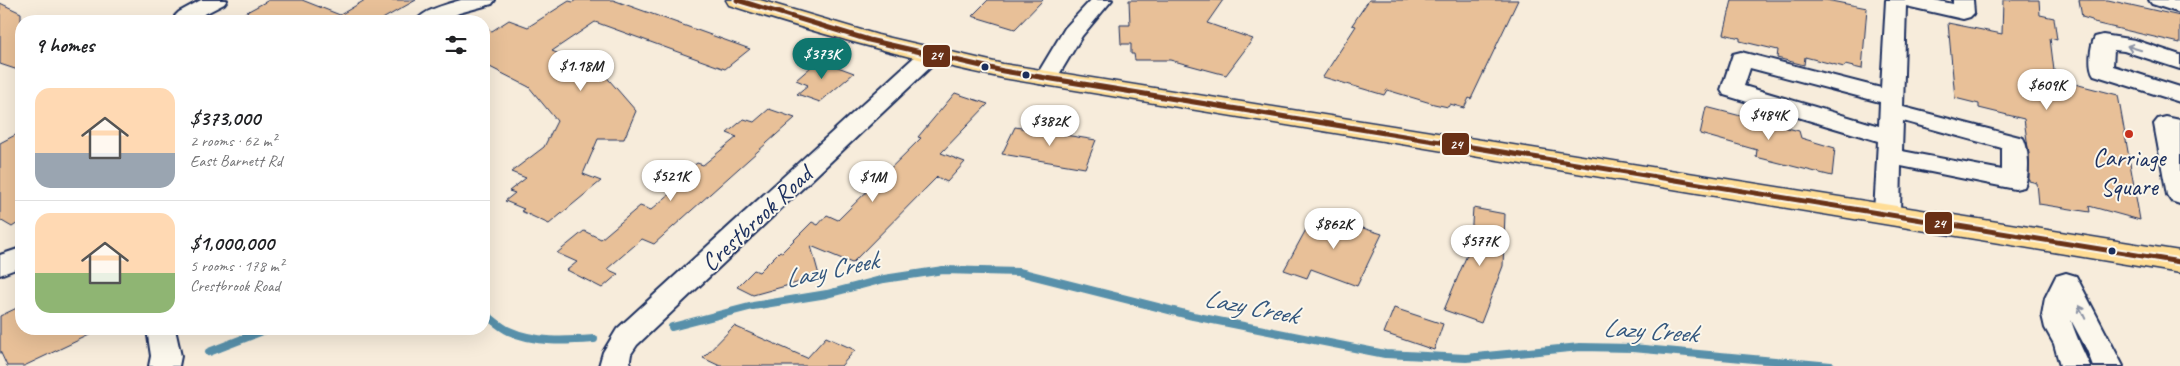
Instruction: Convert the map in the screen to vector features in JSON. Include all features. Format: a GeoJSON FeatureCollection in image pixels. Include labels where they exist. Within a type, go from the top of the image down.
{"type":"FeatureCollection","features":[{"type":"Feature","properties":{"kind":"main road"},"geometry":{"type":"LineString","coordinates":[[737,0],[852,36],[930,55],[1046,78],[2180,262]]}},
{"type":"Feature","properties":{"kind":"street"},"geometry":{"type":"LineString","coordinates":[[188,15],[217,0]]}},
{"type":"Feature","properties":{"kind":"street"},"geometry":{"type":"LineString","coordinates":[[440,15],[452,9],[485,0]]}},
{"type":"Feature","properties":{"kind":"street"},"geometry":{"type":"LineString","coordinates":[[1046,78],[1073,33],[1102,0]]}},
{"type":"Feature","properties":{"kind":"street"},"geometry":{"type":"LineString","coordinates":[[1887,213],[1896,0]]}},
{"type":"Feature","properties":{"kind":"street"},"geometry":{"type":"LineString","coordinates":[[1908,0],[1963,13],[1963,0]]}},
{"type":"Feature","properties":{"kind":"street"},"geometry":{"type":"LineString","coordinates":[[2159,0],[2180,6]]}},
{"type":"Feature","properties":{"kind":"street"},"geometry":{"type":"LineString","coordinates":[[2180,62],[2127,45],[2103,42],[2102,70],[2180,95]]}},
{"type":"Feature","properties":{"kind":"street","name":"Crestbrook Road"},"geometry":{"type":"LineString","coordinates":[[614,366],[617,352],[627,337],[930,55]]}},
{"type":"Feature","properties":{"kind":"street"},"geometry":{"type":"LineString","coordinates":[[1741,59],[1891,104],[2014,143],[2015,181],[1890,146],[1732,90],[1741,59]]}},
{"type":"Feature","properties":{"kind":"street"},"geometry":{"type":"LineString","coordinates":[[2180,128],[2166,124],[2180,195]]}},
{"type":"Feature","properties":{"kind":"street"},"geometry":{"type":"LineString","coordinates":[[0,265],[15,259]]}},
{"type":"Feature","properties":{"kind":"street"},"geometry":{"type":"LineString","coordinates":[[2068,349],[2057,323],[2055,305],[2066,283],[2102,353]]}},
{"type":"Feature","properties":{"kind":"building"},"geometry":{"type":"Polygon","coordinates":[[[269,0],[302,0],[340,15],[241,15],[269,0]]]}},
{"type":"Feature","properties":{"kind":"building"},"geometry":{"type":"Polygon","coordinates":[[[365,0],[416,0],[390,15],[340,15],[365,0]]]}},
{"type":"Feature","properties":{"kind":"building"},"geometry":{"type":"Polygon","coordinates":[[[576,0],[613,0],[750,49],[725,69],[595,22],[552,51],[603,73],[636,111],[624,139],[598,139],[583,174],[601,181],[549,224],[521,211],[524,209],[505,201],[515,193],[509,191],[526,178],[511,172],[544,147],[557,121],[529,87],[490,67],[490,30],[492,31],[509,20],[528,27],[569,1],[573,2],[576,0]]]}},
{"type":"Feature","properties":{"kind":"building"},"geometry":{"type":"Polygon","coordinates":[[[988,0],[1043,0],[1015,29],[972,16],[988,0]]]}},
{"type":"Feature","properties":{"kind":"building"},"geometry":{"type":"Polygon","coordinates":[[[1129,0],[1223,0],[1207,23],[1253,39],[1226,75],[1170,60],[1135,60],[1134,54],[1131,54],[1131,44],[1121,44],[1120,25],[1130,25],[1129,0]]]}},
{"type":"Feature","properties":{"kind":"building"},"geometry":{"type":"Polygon","coordinates":[[[1369,0],[1518,0],[1471,99],[1469,98],[1464,108],[1450,104],[1448,107],[1434,104],[1387,90],[1384,95],[1323,77],[1356,26],[1352,25],[1369,0]]]}},
{"type":"Feature","properties":{"kind":"building"},"geometry":{"type":"Polygon","coordinates":[[[1732,0],[1826,0],[1867,8],[1862,69],[1845,65],[1844,67],[1805,57],[1804,65],[1777,58],[1778,50],[1740,41],[1740,38],[1724,34],[1732,0]]]}},
{"type":"Feature","properties":{"kind":"building"},"geometry":{"type":"Polygon","coordinates":[[[2003,0],[2039,0],[2040,15],[2054,18],[2057,40],[2050,38],[2055,79],[2118,95],[2140,220],[2089,206],[2090,212],[2039,204],[2037,183],[2029,181],[2029,155],[2024,119],[1979,108],[1979,104],[1955,98],[1948,23],[2002,34],[2003,0]]]}},
{"type":"Feature","properties":{"kind":"building"},"geometry":{"type":"Polygon","coordinates":[[[2079,0],[2108,0],[2180,16],[2180,43],[2094,23],[2092,20],[2082,17],[2079,0]]]}},
{"type":"Feature","properties":{"kind":"building"},"geometry":{"type":"Polygon","coordinates":[[[0,3],[21,13],[21,15],[15,15],[15,69],[0,64],[0,3]]]}},
{"type":"Feature","properties":{"kind":"building"},"geometry":{"type":"Polygon","coordinates":[[[819,60],[854,73],[820,102],[797,94],[808,85],[796,80],[819,60]]]}},
{"type":"Feature","properties":{"kind":"building"},"geometry":{"type":"Polygon","coordinates":[[[955,93],[988,104],[941,153],[965,162],[947,182],[937,177],[852,263],[811,246],[819,275],[811,277],[811,279],[753,295],[737,287],[754,270],[759,272],[812,222],[818,225],[827,215],[838,220],[921,138],[918,137],[955,93]]]}},
{"type":"Feature","properties":{"kind":"building"},"geometry":{"type":"Polygon","coordinates":[[[1706,107],[1799,131],[1801,138],[1835,148],[1832,176],[1756,157],[1757,150],[1700,134],[1706,107]]]}},
{"type":"Feature","properties":{"kind":"building"},"geometry":{"type":"Polygon","coordinates":[[[769,109],[795,118],[654,244],[642,239],[607,269],[618,274],[602,288],[567,270],[577,262],[557,253],[584,231],[601,239],[640,206],[651,210],[686,180],[679,177],[697,163],[703,165],[737,137],[727,133],[744,119],[754,122],[769,109]]]}},
{"type":"Feature","properties":{"kind":"building"},"geometry":{"type":"Polygon","coordinates":[[[1015,127],[1096,140],[1085,168],[1002,154],[1015,127]]]}},
{"type":"Feature","properties":{"kind":"building"},"geometry":{"type":"Polygon","coordinates":[[[15,135],[15,225],[12,227],[0,220],[0,143],[15,135]]]}},
{"type":"Feature","properties":{"kind":"building"},"geometry":{"type":"Polygon","coordinates":[[[1473,208],[1505,214],[1503,266],[1481,323],[1444,310],[1474,238],[1471,238],[1473,208]]]}},
{"type":"Feature","properties":{"kind":"building"},"geometry":{"type":"Polygon","coordinates":[[[1315,213],[1382,234],[1357,286],[1311,269],[1307,278],[1284,270],[1315,213]]]}},
{"type":"Feature","properties":{"kind":"building"},"geometry":{"type":"Polygon","coordinates":[[[1394,308],[1443,324],[1434,350],[1384,333],[1394,308]]]}},
{"type":"Feature","properties":{"kind":"building"},"geometry":{"type":"Polygon","coordinates":[[[15,309],[15,335],[89,335],[24,366],[7,366],[0,351],[0,316],[15,309]]]}},
{"type":"Feature","properties":{"kind":"building"},"geometry":{"type":"Polygon","coordinates":[[[734,326],[807,358],[826,337],[855,350],[841,366],[720,366],[703,358],[734,326]]]}},
{"type":"Feature","properties":{"kind":"waterway","name":"Lazy Creek"},"geometry":{"type":"LineString","coordinates":[[672,327],[753,306],[827,294],[884,279],[943,270],[1019,272],[1193,316],[1385,354],[1466,358],[1580,347],[1633,348],[1831,366]]}},
{"type":"Feature","properties":{"kind":"waterway","name":"Lazy Creek"},"geometry":{"type":"LineString","coordinates":[[490,318],[506,329],[529,338],[562,341],[594,339]]}},
{"type":"Feature","properties":{"kind":"waterway","name":"Lazy Creek"},"geometry":{"type":"LineString","coordinates":[[209,352],[253,335]]}},
{"type":"Feature","properties":{"kind":"transit line","name":"24"},"geometry":{"type":"LineString","coordinates":[[737,0],[869,40],[1003,71],[2180,262]]}},
{"type":"Feature","properties":{"kind":"place","name":"Carriage Square"},"geometry":{"type":"Point","coordinates":[2129,134]}}]}
